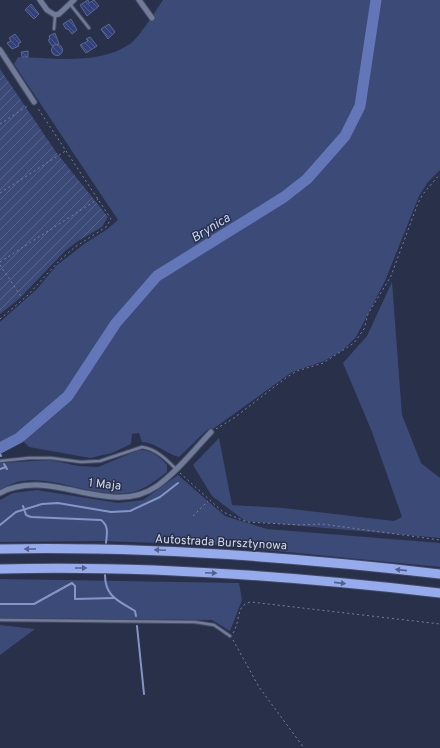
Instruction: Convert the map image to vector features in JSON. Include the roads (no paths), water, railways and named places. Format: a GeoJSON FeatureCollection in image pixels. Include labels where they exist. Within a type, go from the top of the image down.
{"type":"FeatureCollection","features":[{"type":"Feature","properties":{"kind":"highway","name":"Autostrada Bursztynowa"},"geometry":{"type":"LineString","coordinates":[[0,550],[78,549],[202,552],[296,559],[440,574]]}},
{"type":"Feature","properties":{"kind":"highway"},"geometry":{"type":"LineString","coordinates":[[0,569],[111,569],[212,572],[440,593]]}},
{"type":"Feature","properties":{"kind":"street"},"geometry":{"type":"LineString","coordinates":[[40,0],[47,10],[55,15],[60,14],[72,2]]}},
{"type":"Feature","properties":{"kind":"street"},"geometry":{"type":"LineString","coordinates":[[139,0],[152,18]]}},
{"type":"Feature","properties":{"kind":"street"},"geometry":{"type":"LineString","coordinates":[[0,50],[34,102]]}},
{"type":"Feature","properties":{"kind":"street","name":"1 Maja"},"geometry":{"type":"LineString","coordinates":[[0,493],[19,486],[38,484],[103,496],[124,497],[156,487],[176,469],[211,432]]}},
{"type":"Feature","properties":{"kind":"lane"},"geometry":{"type":"LineString","coordinates":[[72,2],[89,28]]}},
{"type":"Feature","properties":{"kind":"lane"},"geometry":{"type":"LineString","coordinates":[[54,29],[55,15]]}},
{"type":"Feature","properties":{"kind":"lane"},"geometry":{"type":"LineString","coordinates":[[0,461],[29,458],[51,458],[82,462],[100,461],[142,447],[162,455],[176,469]]}},
{"type":"Feature","properties":{"kind":"lane"},"geometry":{"type":"LineString","coordinates":[[0,620],[195,622],[214,625],[230,636]]}},
{"type":"Feature","properties":{"kind":"waterway","name":"Brynica"},"geometry":{"type":"LineString","coordinates":[[0,448],[19,438],[68,396],[116,323],[157,276],[284,197],[307,179],[345,136],[360,106],[376,0]]}},
{"type":"Feature","properties":{"kind":"waterway"},"geometry":{"type":"LineString","coordinates":[[4,464],[7,469]]}},
{"type":"Feature","properties":{"kind":"waterway"},"geometry":{"type":"LineString","coordinates":[[0,469],[6,467]]}},
{"type":"Feature","properties":{"kind":"waterway"},"geometry":{"type":"LineString","coordinates":[[0,525],[16,512],[42,504],[58,503],[111,512],[130,511],[160,497],[178,483]]}},
{"type":"Feature","properties":{"kind":"waterway"},"geometry":{"type":"LineString","coordinates":[[23,506],[26,515],[31,517],[101,520],[104,522],[106,528],[106,543]]}},
{"type":"Feature","properties":{"kind":"waterway"},"geometry":{"type":"LineString","coordinates":[[105,575],[107,588],[110,593],[118,601],[135,611],[136,616]]}},
{"type":"Feature","properties":{"kind":"waterway"},"geometry":{"type":"LineString","coordinates":[[0,604],[34,604],[72,583],[75,586],[75,599],[114,598]]}},
{"type":"Feature","properties":{"kind":"waterway"},"geometry":{"type":"LineString","coordinates":[[137,626],[144,694]]}}]}
